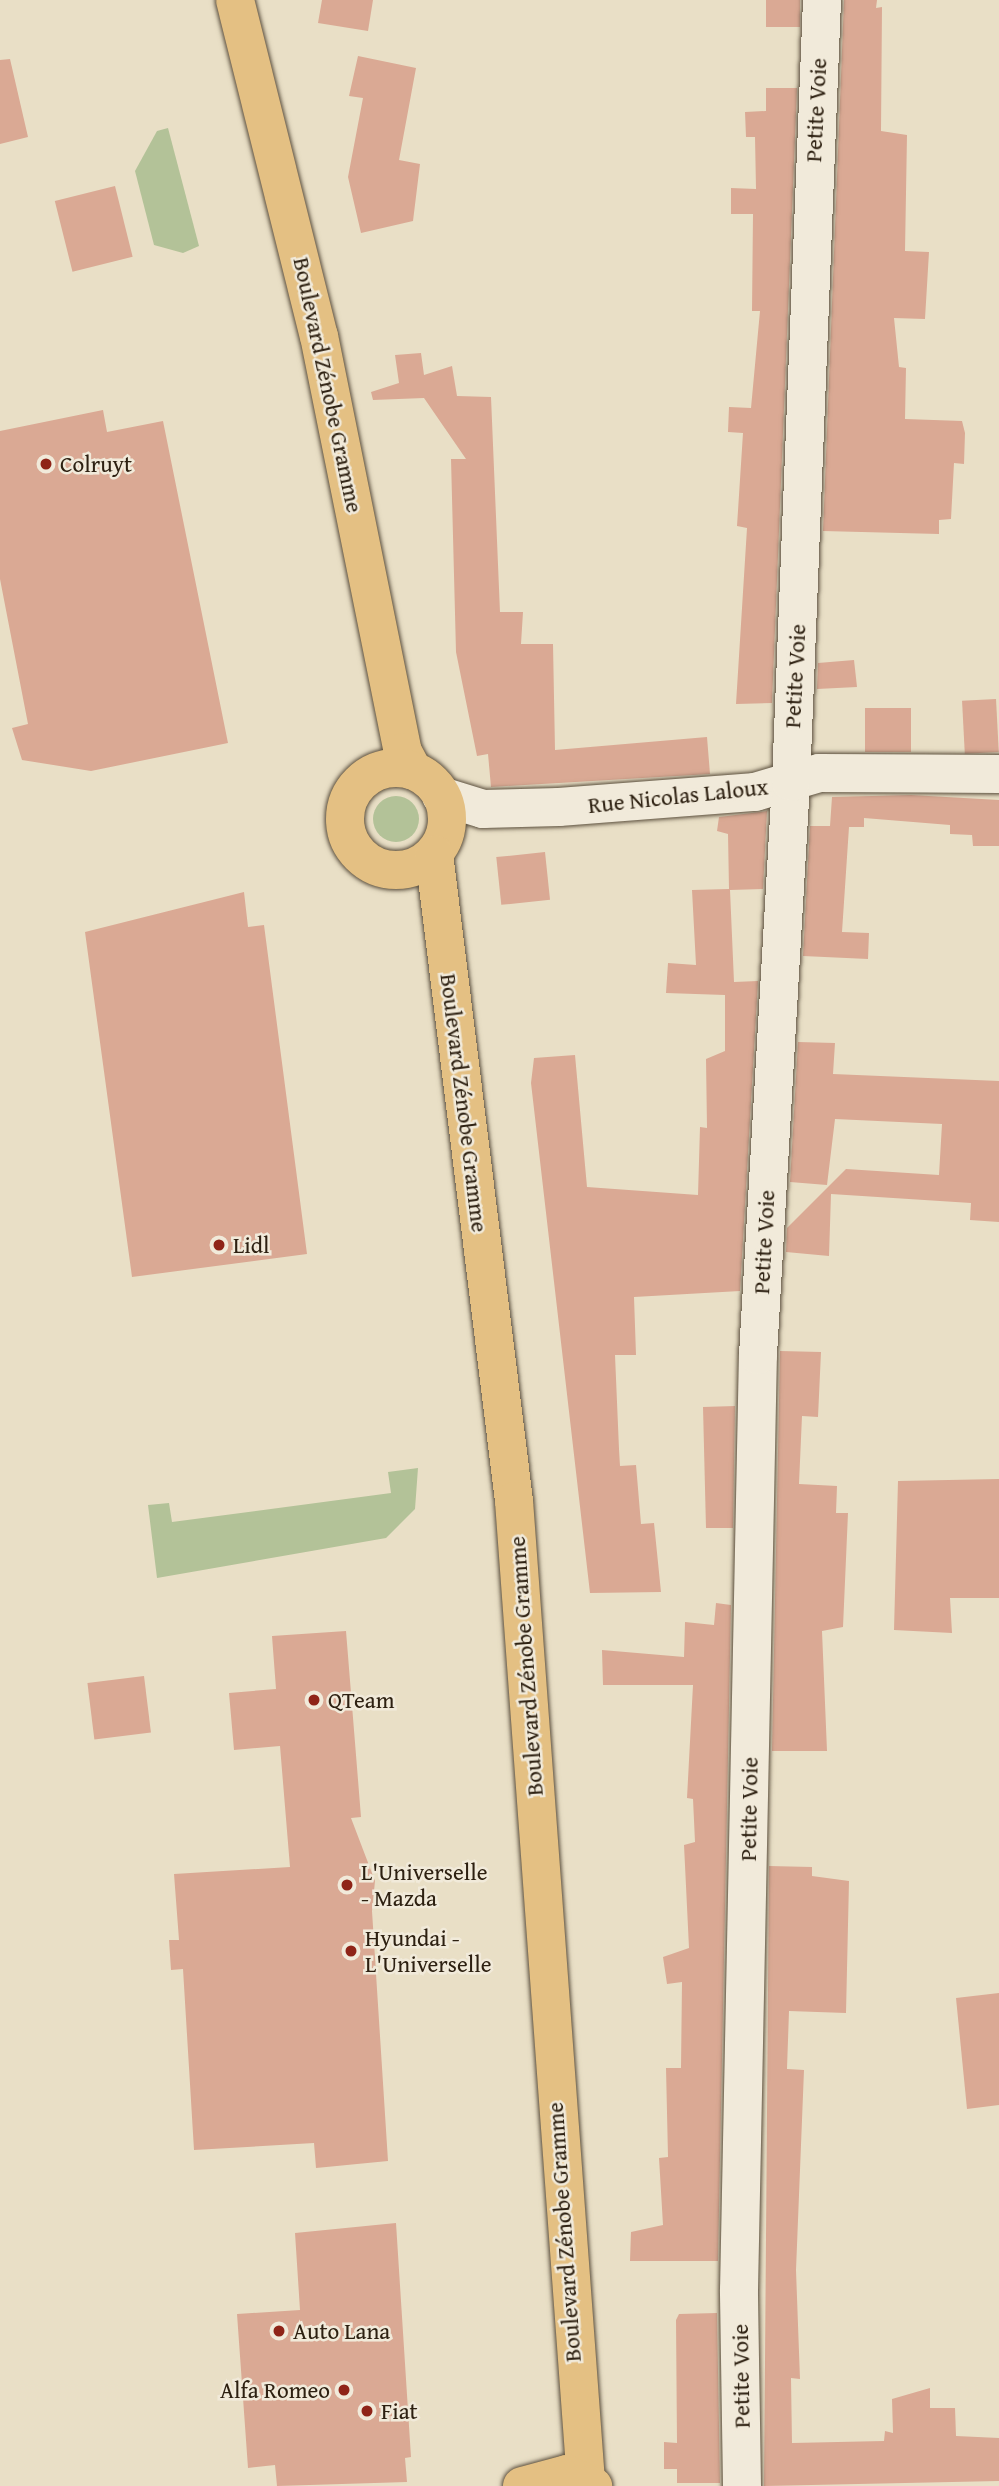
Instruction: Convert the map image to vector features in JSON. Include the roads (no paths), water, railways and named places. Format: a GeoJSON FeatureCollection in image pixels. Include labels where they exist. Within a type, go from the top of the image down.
{"type":"FeatureCollection","features":[{"type":"Feature","properties":{"kind":"main road","name":"Boulevard Zénobe Gramme"},"geometry":{"type":"LineString","coordinates":[[235,0],[319,335],[402,752],[412,771],[442,796],[446,831],[434,854],[514,1501],[589,2484],[546,2475],[522,2486]]}},
{"type":"Feature","properties":{"kind":"main road"},"geometry":{"type":"LineString","coordinates":[[412,771],[385,769],[359,783],[347,801],[346,835],[372,865],[392,871],[410,869],[434,854]]}},
{"type":"Feature","properties":{"kind":"street","name":"Petite Voie"},"geometry":{"type":"LineString","coordinates":[[742,2486],[740,2276],[758,1355],[791,782],[822,0]]}},
{"type":"Feature","properties":{"kind":"street","name":"Rue Nicolas Laloux"},"geometry":{"type":"LineString","coordinates":[[442,796],[483,809],[559,807],[755,792],[819,773],[999,774]]}},
{"type":"Feature","properties":{"kind":"place","name":"Colruyt"},"geometry":{"type":"Point","coordinates":[46,464]}},
{"type":"Feature","properties":{"kind":"place","name":"Lidl"},"geometry":{"type":"Point","coordinates":[219,1245]}},
{"type":"Feature","properties":{"kind":"place","name":"QTeam"},"geometry":{"type":"Point","coordinates":[314,1700]}},
{"type":"Feature","properties":{"kind":"place","name":"L'Universelle - Mazda"},"geometry":{"type":"Point","coordinates":[347,1885]}},
{"type":"Feature","properties":{"kind":"place","name":"Hyundai - L'Universelle"},"geometry":{"type":"Point","coordinates":[351,1951]}},
{"type":"Feature","properties":{"kind":"place","name":"Auto Lana"},"geometry":{"type":"Point","coordinates":[279,2331]}},
{"type":"Feature","properties":{"kind":"place","name":"Alfa Romeo"},"geometry":{"type":"Point","coordinates":[344,2390]}},
{"type":"Feature","properties":{"kind":"place","name":"Fiat"},"geometry":{"type":"Point","coordinates":[367,2411]}}]}
